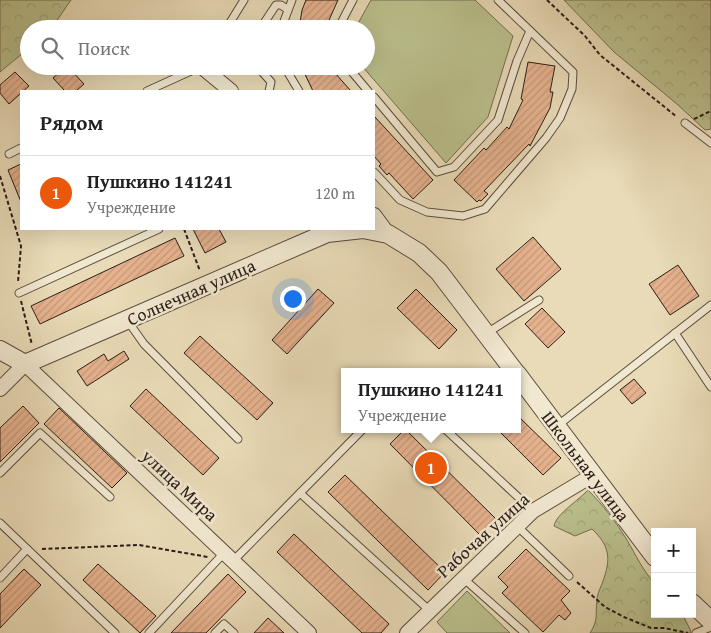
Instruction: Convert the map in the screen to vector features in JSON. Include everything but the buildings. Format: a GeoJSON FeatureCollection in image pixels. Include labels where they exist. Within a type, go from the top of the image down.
{"type":"FeatureCollection","features":[{"type":"Feature","properties":{"kind":"street"},"geometry":{"type":"LineString","coordinates":[[212,75],[230,90]]}},
{"type":"Feature","properties":{"kind":"street","name":"Школьная улица"},"geometry":{"type":"LineString","coordinates":[[375,216],[388,234],[419,253],[439,272],[512,368]]}},
{"type":"Feature","properties":{"kind":"street","name":"Солнечная улица"},"geometry":{"type":"LineString","coordinates":[[30,362],[327,232],[351,230]]}},
{"type":"Feature","properties":{"kind":"street","name":"Солнечная улица"},"geometry":{"type":"LineString","coordinates":[[368,230],[388,234]]}},
{"type":"Feature","properties":{"kind":"street"},"geometry":{"type":"LineString","coordinates":[[0,350],[30,362],[0,389]]}},
{"type":"Feature","properties":{"kind":"street","name":"улица Мира"},"geometry":{"type":"LineString","coordinates":[[30,362],[225,558],[309,633]]}},
{"type":"Feature","properties":{"kind":"street","name":"Школьная улица"},"geometry":{"type":"LineString","coordinates":[[521,379],[651,552]]}},
{"type":"Feature","properties":{"kind":"street","name":"Рабочая улица"},"geometry":{"type":"LineString","coordinates":[[407,633],[533,511],[593,475]]}},
{"type":"Feature","properties":{"kind":"street"},"geometry":{"type":"LineString","coordinates":[[696,607],[711,621]]}},
{"type":"Feature","properties":{"kind":"lane"},"geometry":{"type":"LineString","coordinates":[[232,20],[244,0]]}},
{"type":"Feature","properties":{"kind":"lane"},"geometry":{"type":"LineString","coordinates":[[284,20],[292,0]]}},
{"type":"Feature","properties":{"kind":"lane"},"geometry":{"type":"LineString","coordinates":[[342,20],[353,0]]}},
{"type":"Feature","properties":{"kind":"lane"},"geometry":{"type":"LineString","coordinates":[[375,173],[400,200],[427,212],[463,216],[485,209],[546,138],[560,118],[572,89],[573,72],[498,0]]}},
{"type":"Feature","properties":{"kind":"lane"},"geometry":{"type":"LineString","coordinates":[[266,20],[276,5],[287,9]]}},
{"type":"Feature","properties":{"kind":"lane"},"geometry":{"type":"LineString","coordinates":[[375,99],[437,172],[454,168],[498,120],[517,61],[530,31]]}},
{"type":"Feature","properties":{"kind":"lane"},"geometry":{"type":"LineString","coordinates":[[149,90],[182,75]]}},
{"type":"Feature","properties":{"kind":"lane"},"geometry":{"type":"LineString","coordinates":[[265,75],[271,82],[269,90]]}},
{"type":"Feature","properties":{"kind":"lane"},"geometry":{"type":"LineString","coordinates":[[289,75],[298,90]]}},
{"type":"Feature","properties":{"kind":"lane"},"geometry":{"type":"LineString","coordinates":[[355,75],[367,90]]}},
{"type":"Feature","properties":{"kind":"lane"},"geometry":{"type":"LineString","coordinates":[[685,123],[711,143]]}},
{"type":"Feature","properties":{"kind":"lane"},"geometry":{"type":"LineString","coordinates":[[9,154],[20,148]]}},
{"type":"Feature","properties":{"kind":"lane"},"geometry":{"type":"LineString","coordinates":[[19,293],[157,230]]}},
{"type":"Feature","properties":{"kind":"lane"},"geometry":{"type":"LineString","coordinates":[[486,333],[539,300]]}},
{"type":"Feature","properties":{"kind":"lane"},"geometry":{"type":"LineString","coordinates":[[557,426],[711,306]]}},
{"type":"Feature","properties":{"kind":"lane"},"geometry":{"type":"LineString","coordinates":[[126,320],[144,344],[238,439]]}},
{"type":"Feature","properties":{"kind":"lane"},"geometry":{"type":"LineString","coordinates":[[675,333],[711,388]]}},
{"type":"Feature","properties":{"kind":"lane"},"geometry":{"type":"LineString","coordinates":[[0,473],[40,433],[110,497]]}},
{"type":"Feature","properties":{"kind":"lane"},"geometry":{"type":"LineString","coordinates":[[149,633],[225,558],[300,493],[360,433]]}},
{"type":"Feature","properties":{"kind":"lane"},"geometry":{"type":"LineString","coordinates":[[449,433],[533,511]]}},
{"type":"Feature","properties":{"kind":"lane"},"geometry":{"type":"LineString","coordinates":[[300,493],[430,610]]}},
{"type":"Feature","properties":{"kind":"lane"},"geometry":{"type":"LineString","coordinates":[[0,523],[115,633]]}},
{"type":"Feature","properties":{"kind":"lane"},"geometry":{"type":"LineString","coordinates":[[517,526],[569,576]]}},
{"type":"Feature","properties":{"kind":"lane"},"geometry":{"type":"LineString","coordinates":[[0,578],[26,549]]}},
{"type":"Feature","properties":{"kind":"lane"},"geometry":{"type":"LineString","coordinates":[[463,578],[525,633]]}},
{"type":"Feature","properties":{"kind":"lane"},"geometry":{"type":"LineString","coordinates":[[215,633],[224,624],[234,633]]}},
{"type":"Feature","properties":{"kind":"lane"},"geometry":{"type":"LineString","coordinates":[[696,633],[711,627]]}},
{"type":"Feature","properties":{"kind":"path"},"geometry":{"type":"LineString","coordinates":[[547,0],[585,36],[600,55],[685,123],[711,112]]}},
{"type":"Feature","properties":{"kind":"path"},"geometry":{"type":"LineString","coordinates":[[0,176],[21,246],[17,286],[30,362]]}},
{"type":"Feature","properties":{"kind":"path"},"geometry":{"type":"LineString","coordinates":[[184,230],[206,285]]}},
{"type":"Feature","properties":{"kind":"path"},"geometry":{"type":"LineString","coordinates":[[26,549],[139,545],[225,558]]}},
{"type":"Feature","properties":{"kind":"path"},"geometry":{"type":"LineString","coordinates":[[569,576],[584,586],[605,607],[624,617],[651,628],[664,628],[688,633]]}},
{"type":"Feature","properties":{"kind":"green space"},"geometry":{"type":"Polygon","coordinates":[[[0,0],[71,0],[57,20],[20,20],[20,55],[0,72],[0,0]]]}},
{"type":"Feature","properties":{"kind":"green space"},"geometry":{"type":"Polygon","coordinates":[[[371,0],[475,0],[513,36],[488,117],[446,163],[370,75],[375,75],[375,20],[360,20],[371,0]]]}},
{"type":"Feature","properties":{"kind":"green space"},"geometry":{"type":"Polygon","coordinates":[[[564,0],[711,0],[711,129],[705,130],[677,104],[614,52],[564,0]]]}},
{"type":"Feature","properties":{"kind":"green space"},"geometry":{"type":"Polygon","coordinates":[[[588,490],[614,520],[651,579],[651,618],[684,618],[691,633],[590,633],[596,620],[598,595],[606,573],[608,559],[606,547],[592,529],[575,536],[554,526],[563,512],[588,490]]]}},
{"type":"Feature","properties":{"kind":"green space"},"geometry":{"type":"Polygon","coordinates":[[[467,591],[510,633],[447,633],[437,622],[467,591]]]}},
{"type":"Feature","properties":{"kind":"place","name":"Пушкино 141241"},"geometry":{"type":"Point","coordinates":[431,468]}}]}
